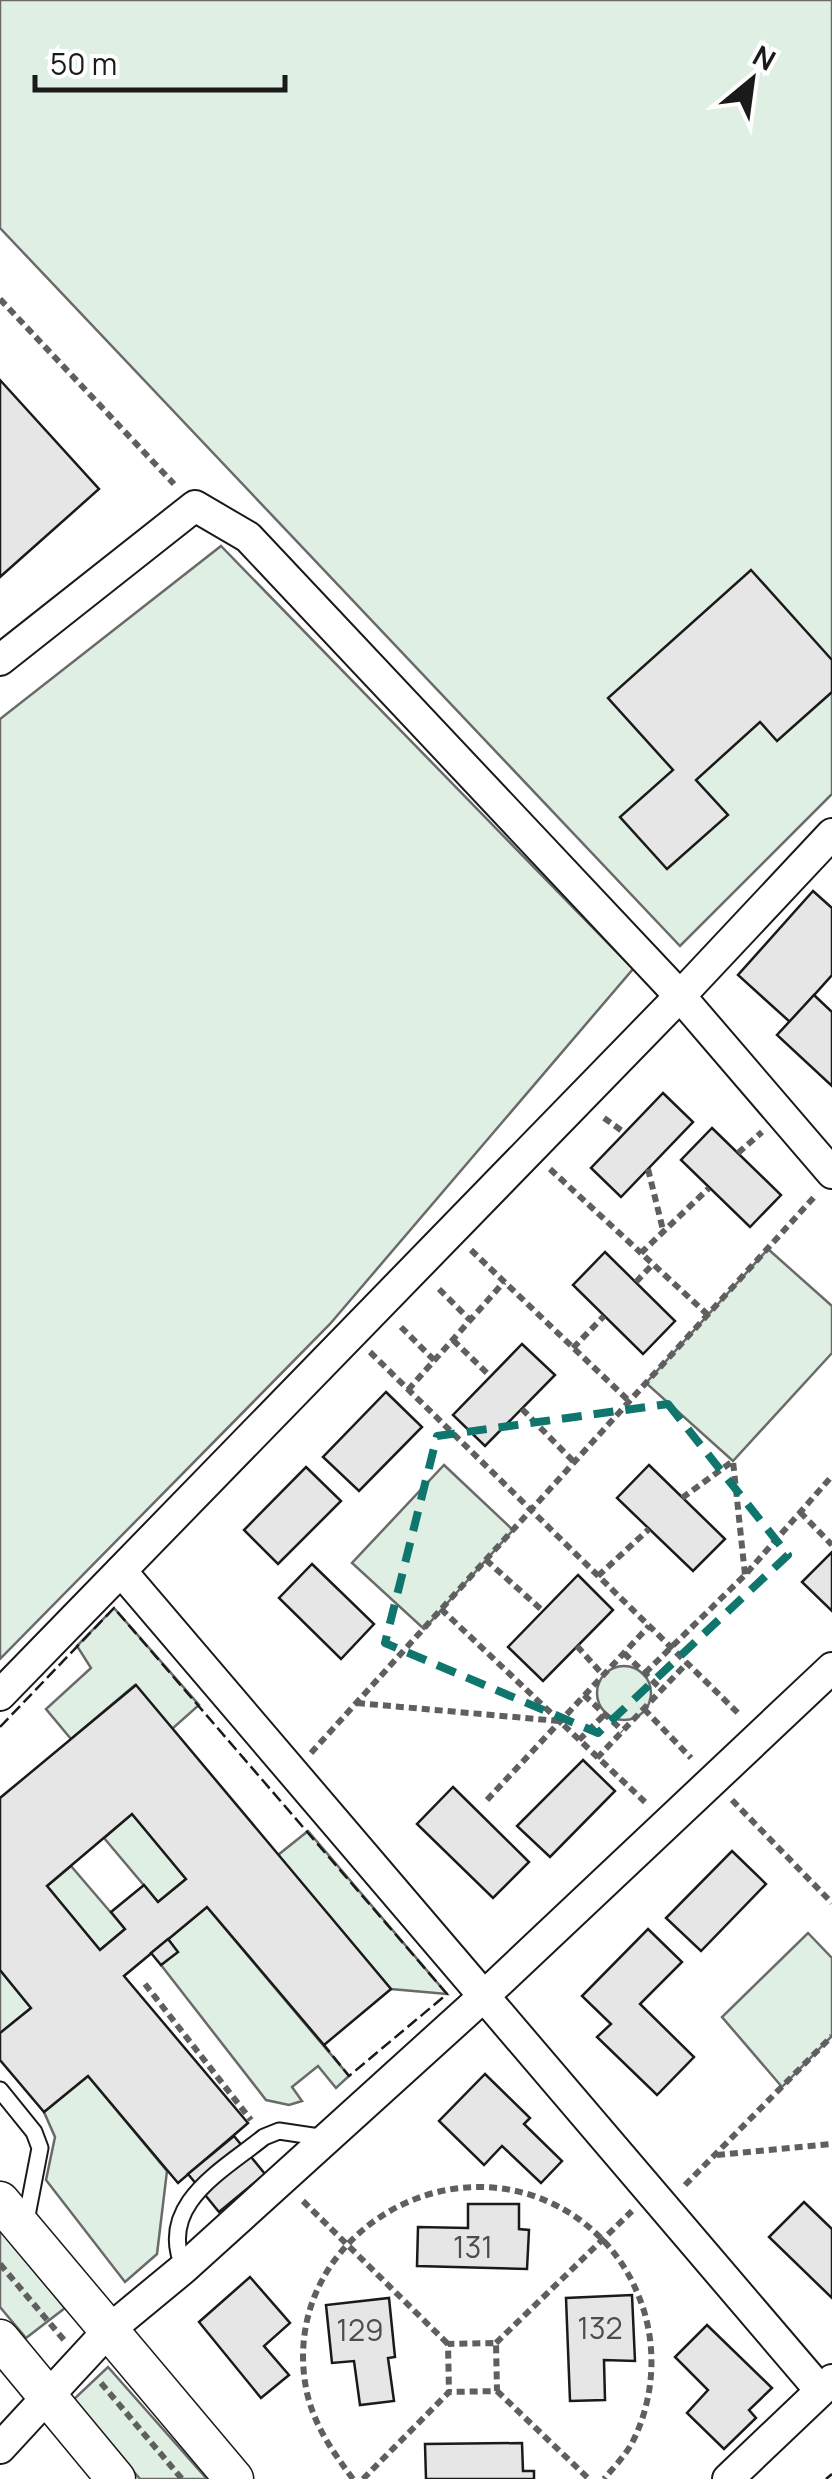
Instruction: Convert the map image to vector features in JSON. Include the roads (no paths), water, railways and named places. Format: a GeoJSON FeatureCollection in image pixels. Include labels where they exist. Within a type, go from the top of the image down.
{"type":"FeatureCollection","features":[{"type":"Feature","properties":{"kind":"street"},"geometry":{"type":"LineString","coordinates":[[0,660],[196,506],[248,537],[680,996],[826,1182]]}},
{"type":"Feature","properties":{"kind":"street"},"geometry":{"type":"LineString","coordinates":[[0,1696],[680,996],[832,834]]}},
{"type":"Feature","properties":{"kind":"street"},"geometry":{"type":"LineString","coordinates":[[122,1570],[657,2199],[826,2385],[728,2479]]}},
{"type":"Feature","properties":{"kind":"street"},"geometry":{"type":"LineString","coordinates":[[0,2448],[109,2330],[184,2268],[484,1996],[832,1668]]}},
{"type":"Feature","properties":{"kind":"street"},"geometry":{"type":"LineString","coordinates":[[12,2216],[234,2479]]}},
{"type":"Feature","properties":{"kind":"street"},"geometry":{"type":"LineString","coordinates":[[0,2339],[116,2479]]}},
{"type":"Feature","properties":{"kind":"lane"},"geometry":{"type":"LineString","coordinates":[[0,2090],[34,2132],[40,2148],[12,2216]]}},
{"type":"Feature","properties":{"kind":"lane"},"geometry":{"type":"LineString","coordinates":[[184,2268],[176,2250],[178,2226],[187,2200],[264,2136],[279,2131],[326,2138]]}}]}
